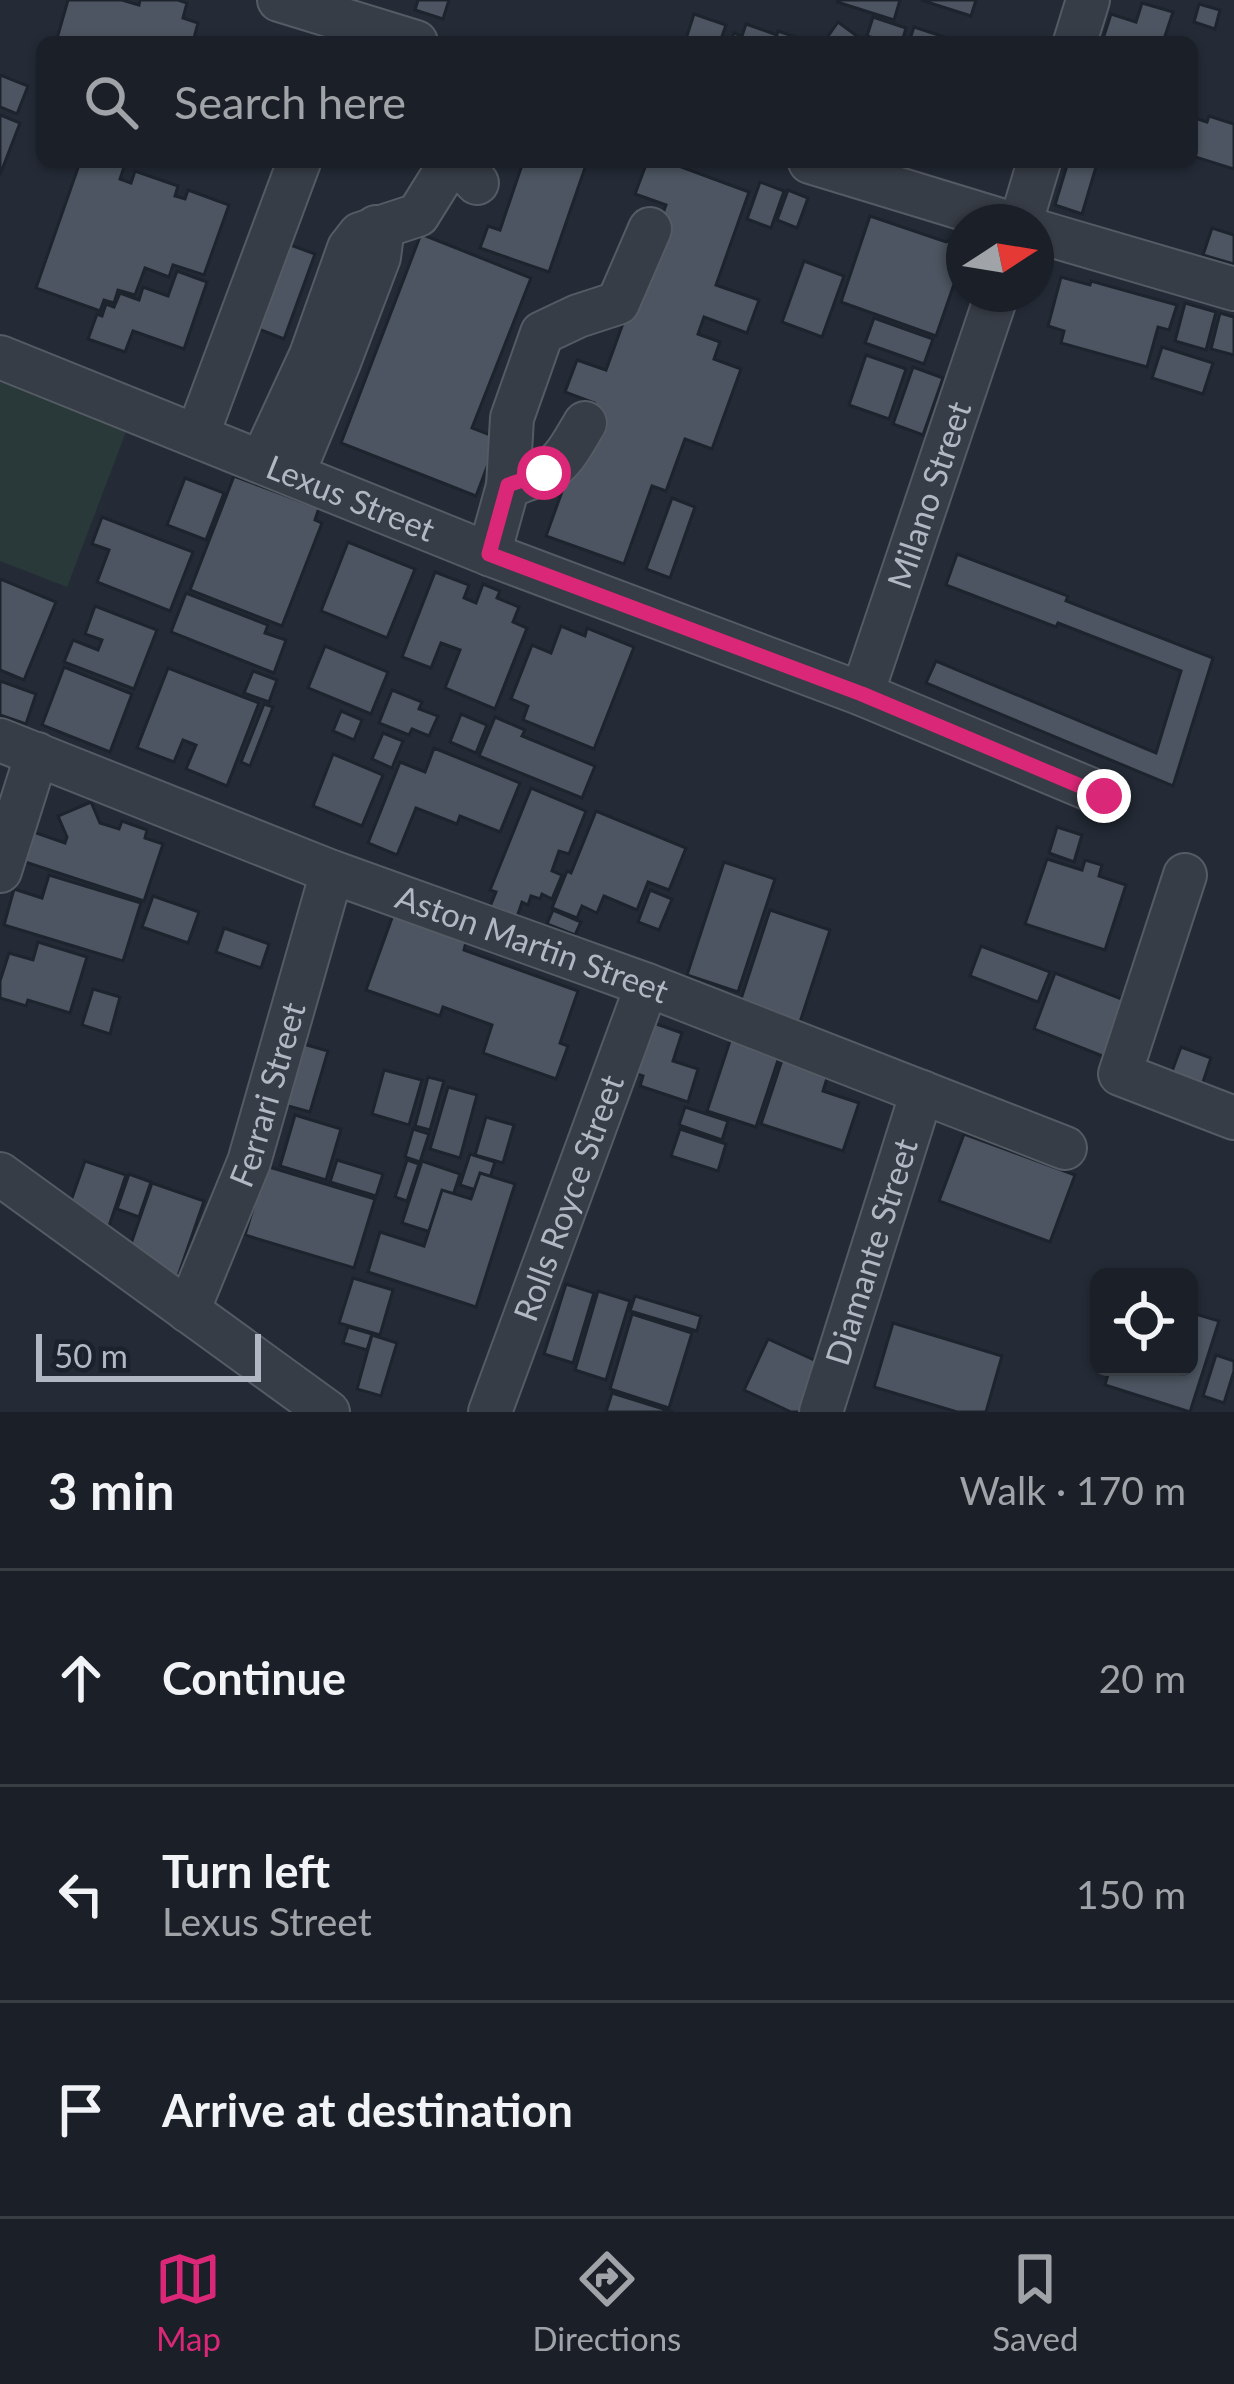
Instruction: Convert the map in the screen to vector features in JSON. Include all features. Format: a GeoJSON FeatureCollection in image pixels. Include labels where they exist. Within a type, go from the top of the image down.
{"type":"FeatureCollection","features":[{"type":"Feature","properties":{"kind":"street"},"geometry":{"type":"LineString","coordinates":[[279,0],[397,36]]}},
{"type":"Feature","properties":{"kind":"street"},"geometry":{"type":"LineString","coordinates":[[1078,36],[1088,0]]}},
{"type":"Feature","properties":{"kind":"street"},"geometry":{"type":"LineString","coordinates":[[197,436],[296,168]]}},
{"type":"Feature","properties":{"kind":"street"},"geometry":{"type":"LineString","coordinates":[[830,168],[948,204]]}},
{"type":"Feature","properties":{"kind":"street"},"geometry":{"type":"LineString","coordinates":[[1026,204],[1037,168]]}},
{"type":"Feature","properties":{"kind":"street"},"geometry":{"type":"LineString","coordinates":[[277,467],[338,365],[379,257],[376,227],[418,215],[446,170],[466,171],[477,183]]}},
{"type":"Feature","properties":{"kind":"street"},"geometry":{"type":"LineString","coordinates":[[489,554],[508,485],[512,418],[542,333],[618,303],[650,229]]}},
{"type":"Feature","properties":{"kind":"street"},"geometry":{"type":"LineString","coordinates":[[1054,236],[1234,290]]}},
{"type":"Feature","properties":{"kind":"street","name":"Milano Street"},"geometry":{"type":"LineString","coordinates":[[862,694],[991,312]]}},
{"type":"Feature","properties":{"kind":"street","name":"Lexus Street"},"geometry":{"type":"LineString","coordinates":[[0,357],[489,554],[862,694],[1104,796]]}},
{"type":"Feature","properties":{"kind":"street"},"geometry":{"type":"LineString","coordinates":[[508,485],[561,464],[585,422]]}},
{"type":"Feature","properties":{"kind":"street"},"geometry":{"type":"LineString","coordinates":[[0,871],[19,747]]}},
{"type":"Feature","properties":{"kind":"street","name":"Aston Martin Street"},"geometry":{"type":"LineString","coordinates":[[19,747],[332,872],[647,985],[1065,1148]]}},
{"type":"Feature","properties":{"kind":"street","name":"Ferrari Street"},"geometry":{"type":"LineString","coordinates":[[188,1311],[249,1162],[332,872]]}},
{"type":"Feature","properties":{"kind":"street"},"geometry":{"type":"LineString","coordinates":[[1185,875],[1120,1074],[1234,1118]]}},
{"type":"Feature","properties":{"kind":"street","name":"Rolls Royce Street"},"geometry":{"type":"LineString","coordinates":[[490,1412],[647,985]]}},
{"type":"Feature","properties":{"kind":"street","name":"Diamante Street"},"geometry":{"type":"LineString","coordinates":[[820,1412],[922,1093]]}},
{"type":"Feature","properties":{"kind":"street"},"geometry":{"type":"LineString","coordinates":[[0,1174],[328,1412]]}},
{"type":"Feature","properties":{"kind":"shaded area"},"geometry":{"type":"Polygon","coordinates":[[[0,380],[127,429],[67,587],[0,561],[0,380]]]}},
{"type":"Feature","properties":{"kind":"building"},"geometry":{"type":"Polygon","coordinates":[[[68,0],[122,0],[139,5],[140,0],[178,0],[187,3],[183,18],[198,23],[195,36],[58,36],[68,0]]]}},
{"type":"Feature","properties":{"kind":"building"},"geometry":{"type":"Polygon","coordinates":[[[418,0],[449,0],[443,19],[415,10],[418,0]]]}},
{"type":"Feature","properties":{"kind":"building"},"geometry":{"type":"Polygon","coordinates":[[[838,0],[900,0],[894,20],[838,0]]]}},
{"type":"Feature","properties":{"kind":"building"},"geometry":{"type":"Polygon","coordinates":[[[921,0],[976,0],[971,16],[921,0]]]}},
{"type":"Feature","properties":{"kind":"building"},"geometry":{"type":"Polygon","coordinates":[[[1142,3],[1173,12],[1165,36],[1104,36],[1111,14],[1136,22],[1142,3]]]}},
{"type":"Feature","properties":{"kind":"building"},"geometry":{"type":"Polygon","coordinates":[[[1199,4],[1220,10],[1215,29],[1194,22],[1199,4]]]}},
{"type":"Feature","properties":{"kind":"building"},"geometry":{"type":"Polygon","coordinates":[[[694,14],[726,25],[722,36],[687,36],[694,14]]]}},
{"type":"Feature","properties":{"kind":"building"},"geometry":{"type":"Polygon","coordinates":[[[873,17],[906,28],[904,36],[867,36],[873,17]]]}},
{"type":"Feature","properties":{"kind":"building"},"geometry":{"type":"Polygon","coordinates":[[[838,22],[857,36],[828,36],[838,22]]]}},
{"type":"Feature","properties":{"kind":"building"},"geometry":{"type":"Polygon","coordinates":[[[746,24],[793,36],[742,36],[746,24]]]}},
{"type":"Feature","properties":{"kind":"building"},"geometry":{"type":"Polygon","coordinates":[[[914,27],[942,36],[911,36],[914,27]]]}},
{"type":"Feature","properties":{"kind":"building"},"geometry":{"type":"Polygon","coordinates":[[[0,75],[28,86],[17,114],[0,107],[0,75]]]}},
{"type":"Feature","properties":{"kind":"building"},"geometry":{"type":"Polygon","coordinates":[[[0,115],[20,123],[0,175],[0,115]]]}},
{"type":"Feature","properties":{"kind":"building"},"geometry":{"type":"Polygon","coordinates":[[[1209,116],[1234,124],[1234,169],[1198,158],[1198,119],[1207,122],[1209,116]]]}},
{"type":"Feature","properties":{"kind":"building"},"geometry":{"type":"Polygon","coordinates":[[[78,168],[124,168],[120,179],[131,183],[135,171],[178,186],[175,196],[185,199],[188,190],[229,205],[204,275],[173,265],[169,277],[145,268],[135,295],[118,290],[114,303],[104,300],[100,311],[36,288],[78,168]]]}},
{"type":"Feature","properties":{"kind":"building"},"geometry":{"type":"Polygon","coordinates":[[[521,168],[585,168],[549,272],[480,248],[488,226],[500,230],[521,168]]]}},
{"type":"Feature","properties":{"kind":"building"},"geometry":{"type":"Polygon","coordinates":[[[645,168],[684,168],[749,192],[716,285],[759,300],[747,333],[704,317],[698,334],[720,342],[714,359],[741,369],[712,449],[685,439],[666,491],[652,486],[624,564],[546,536],[594,403],[565,392],[577,360],[606,370],[666,205],[635,194],[645,168]]]}},
{"type":"Feature","properties":{"kind":"building"},"geometry":{"type":"Polygon","coordinates":[[[1066,168],[1096,168],[1082,214],[1055,205],[1066,168]]]}},
{"type":"Feature","properties":{"kind":"building"},"geometry":{"type":"Polygon","coordinates":[[[760,182],[784,191],[771,228],[747,219],[760,182]]]}},
{"type":"Feature","properties":{"kind":"building"},"geometry":{"type":"Polygon","coordinates":[[[788,190],[808,198],[797,228],[777,220],[788,190]]]}},
{"type":"Feature","properties":{"kind":"building"},"geometry":{"type":"Polygon","coordinates":[[[870,216],[946,242],[946,307],[936,336],[841,302],[870,216]]]}},
{"type":"Feature","properties":{"kind":"building"},"geometry":{"type":"Polygon","coordinates":[[[1212,228],[1234,235],[1234,264],[1203,255],[1212,228]]]}},
{"type":"Feature","properties":{"kind":"building"},"geometry":{"type":"Polygon","coordinates":[[[421,234],[531,278],[472,428],[498,438],[476,496],[341,443],[421,234]]]}},
{"type":"Feature","properties":{"kind":"building"},"geometry":{"type":"Polygon","coordinates":[[[288,244],[315,254],[284,339],[256,328],[288,244]]]}},
{"type":"Feature","properties":{"kind":"building"},"geometry":{"type":"Polygon","coordinates":[[[804,261],[844,276],[822,337],[782,322],[804,261]]]}},
{"type":"Feature","properties":{"kind":"building"},"geometry":{"type":"Polygon","coordinates":[[[177,271],[207,282],[184,349],[133,331],[125,352],[88,339],[97,314],[102,316],[106,304],[114,307],[120,293],[139,300],[143,287],[168,296],[177,271]]]}},
{"type":"Feature","properties":{"kind":"building"},"geometry":{"type":"Polygon","coordinates":[[[1061,277],[1177,305],[1169,330],[1158,327],[1147,367],[1061,343],[1064,331],[1048,326],[1061,277]]]}},
{"type":"Feature","properties":{"kind":"building"},"geometry":{"type":"Polygon","coordinates":[[[1185,303],[1216,312],[1206,350],[1175,341],[1185,303]]]}},
{"type":"Feature","properties":{"kind":"building"},"geometry":{"type":"Polygon","coordinates":[[[1220,313],[1234,317],[1234,355],[1211,349],[1220,313]]]}},
{"type":"Feature","properties":{"kind":"building"},"geometry":{"type":"Polygon","coordinates":[[[874,318],[933,339],[924,364],[865,343],[874,318]]]}},
{"type":"Feature","properties":{"kind":"building"},"geometry":{"type":"Polygon","coordinates":[[[1162,347],[1213,363],[1203,394],[1152,378],[1162,347]]]}},
{"type":"Feature","properties":{"kind":"building"},"geometry":{"type":"Polygon","coordinates":[[[866,355],[906,369],[889,419],[849,405],[866,355]]]}},
{"type":"Feature","properties":{"kind":"building"},"geometry":{"type":"Polygon","coordinates":[[[913,367],[943,378],[923,435],[893,424],[913,367]]]}},
{"type":"Feature","properties":{"kind":"building"},"geometry":{"type":"Polygon","coordinates":[[[234,476],[319,508],[315,520],[322,523],[282,626],[190,590],[234,476]]]}},
{"type":"Feature","properties":{"kind":"building"},"geometry":{"type":"Polygon","coordinates":[[[185,478],[224,493],[206,540],[167,525],[185,478]]]}},
{"type":"Feature","properties":{"kind":"building"},"geometry":{"type":"Polygon","coordinates":[[[672,498],[695,507],[670,578],[646,569],[672,498]]]}},
{"type":"Feature","properties":{"kind":"building"},"geometry":{"type":"Polygon","coordinates":[[[102,517],[193,552],[170,611],[97,582],[109,550],[92,544],[102,517]]]}},
{"type":"Feature","properties":{"kind":"building"},"geometry":{"type":"Polygon","coordinates":[[[348,542],[415,569],[387,638],[321,611],[348,542]]]}},
{"type":"Feature","properties":{"kind":"building"},"geometry":{"type":"Polygon","coordinates":[[[957,554],[1213,658],[1173,786],[926,683],[936,661],[1156,753],[1181,671],[946,585],[957,554]]]}},
{"type":"Feature","properties":{"kind":"building"},"geometry":{"type":"Polygon","coordinates":[[[435,572],[469,585],[464,598],[476,603],[483,584],[500,591],[497,598],[519,607],[513,622],[527,628],[495,709],[445,688],[460,650],[441,643],[431,668],[402,657],[435,572]]]}},
{"type":"Feature","properties":{"kind":"building"},"geometry":{"type":"Polygon","coordinates":[[[0,579],[56,602],[24,680],[0,670],[0,579]]]}},
{"type":"Feature","properties":{"kind":"building"},"geometry":{"type":"Polygon","coordinates":[[[186,593],[268,625],[265,633],[286,640],[274,673],[171,632],[186,593]]]}},
{"type":"Feature","properties":{"kind":"building"},"geometry":{"type":"Polygon","coordinates":[[[95,606],[157,630],[134,689],[64,662],[73,640],[98,650],[102,640],[85,634],[95,606]]]}},
{"type":"Feature","properties":{"kind":"building"},"geometry":{"type":"Polygon","coordinates":[[[561,626],[585,636],[587,628],[634,647],[594,749],[523,720],[528,706],[511,699],[532,645],[551,653],[561,626]]]}},
{"type":"Feature","properties":{"kind":"building"},"geometry":{"type":"Polygon","coordinates":[[[325,646],[388,672],[371,714],[308,688],[325,646]]]}},
{"type":"Feature","properties":{"kind":"building"},"geometry":{"type":"Polygon","coordinates":[[[64,667],[132,694],[110,752],[42,725],[64,667]]]}},
{"type":"Feature","properties":{"kind":"building"},"geometry":{"type":"Polygon","coordinates":[[[168,668],[259,703],[227,786],[186,769],[196,745],[183,740],[174,762],[137,748],[168,668]]]}},
{"type":"Feature","properties":{"kind":"building"},"geometry":{"type":"Polygon","coordinates":[[[253,671],[277,680],[269,702],[244,693],[253,671]]]}},
{"type":"Feature","properties":{"kind":"building"},"geometry":{"type":"Polygon","coordinates":[[[0,681],[36,694],[26,724],[0,715],[0,681]]]}},
{"type":"Feature","properties":{"kind":"building"},"geometry":{"type":"Polygon","coordinates":[[[392,690],[422,702],[419,709],[438,716],[429,736],[412,729],[409,735],[379,723],[392,690]]]}},
{"type":"Feature","properties":{"kind":"building"},"geometry":{"type":"Polygon","coordinates":[[[264,704],[273,707],[250,766],[241,762],[264,704]]]}},
{"type":"Feature","properties":{"kind":"building"},"geometry":{"type":"Polygon","coordinates":[[[341,711],[362,720],[354,740],[333,731],[341,711]]]}},
{"type":"Feature","properties":{"kind":"building"},"geometry":{"type":"Polygon","coordinates":[[[461,714],[487,725],[476,753],[450,742],[461,714]]]}},
{"type":"Feature","properties":{"kind":"building"},"geometry":{"type":"Polygon","coordinates":[[[495,717],[525,730],[522,736],[595,766],[582,798],[479,756],[495,717]]]}},
{"type":"Feature","properties":{"kind":"building"},"geometry":{"type":"Polygon","coordinates":[[[383,733],[403,741],[392,768],[372,759],[383,733]]]}},
{"type":"Feature","properties":{"kind":"building"},"geometry":{"type":"Polygon","coordinates":[[[434,748],[520,783],[500,832],[460,816],[457,824],[416,808],[397,855],[368,843],[400,762],[425,772],[434,748]]]}},
{"type":"Feature","properties":{"kind":"building"},"geometry":{"type":"Polygon","coordinates":[[[333,754],[383,775],[362,826],[313,806],[333,754]]]}},
{"type":"Feature","properties":{"kind":"building"},"geometry":{"type":"Polygon","coordinates":[[[531,788],[586,811],[569,854],[559,851],[552,871],[562,875],[552,899],[531,896],[528,905],[522,902],[516,920],[489,909],[496,892],[490,890],[531,788]]]}},
{"type":"Feature","properties":{"kind":"building"},"geometry":{"type":"Polygon","coordinates":[[[91,802],[100,823],[119,829],[122,821],[147,830],[145,838],[163,844],[144,901],[19,860],[28,830],[65,843],[58,816],[91,802]]]}},
{"type":"Feature","properties":{"kind":"building"},"geometry":{"type":"Polygon","coordinates":[[[596,811],[686,848],[669,890],[648,882],[637,910],[604,896],[597,913],[582,906],[577,918],[552,908],[596,811]]]}},
{"type":"Feature","properties":{"kind":"building"},"geometry":{"type":"Polygon","coordinates":[[[1057,827],[1082,835],[1074,862],[1049,853],[1057,827]]]}},
{"type":"Feature","properties":{"kind":"building"},"geometry":{"type":"Polygon","coordinates":[[[1047,859],[1082,870],[1085,860],[1102,865],[1099,876],[1126,885],[1105,950],[1025,924],[1047,859]]]}},
{"type":"Feature","properties":{"kind":"building"},"geometry":{"type":"Polygon","coordinates":[[[724,862],[775,879],[738,992],[687,975],[724,862]]]}},
{"type":"Feature","properties":{"kind":"building"},"geometry":{"type":"Polygon","coordinates":[[[49,875],[141,903],[123,961],[4,925],[14,889],[42,898],[49,875]]]}},
{"type":"Feature","properties":{"kind":"building"},"geometry":{"type":"Polygon","coordinates":[[[650,890],[672,899],[659,930],[638,922],[650,890]]]}},
{"type":"Feature","properties":{"kind":"building"},"geometry":{"type":"Polygon","coordinates":[[[153,896],[199,912],[188,943],[142,927],[153,896]]]}},
{"type":"Feature","properties":{"kind":"building"},"geometry":{"type":"Polygon","coordinates":[[[553,910],[581,922],[575,935],[547,924],[553,910]]]}},
{"type":"Feature","properties":{"kind":"building"},"geometry":{"type":"Polygon","coordinates":[[[770,910],[830,930],[800,1022],[740,1002],[770,910]]]}},
{"type":"Feature","properties":{"kind":"building"},"geometry":{"type":"Polygon","coordinates":[[[393,915],[466,942],[464,950],[578,991],[560,1043],[568,1046],[556,1079],[483,1053],[492,1025],[443,1007],[440,1016],[366,990],[393,915]]]}},
{"type":"Feature","properties":{"kind":"building"},"geometry":{"type":"Polygon","coordinates":[[[224,928],[269,944],[261,968],[216,952],[224,928]]]}},
{"type":"Feature","properties":{"kind":"building"},"geometry":{"type":"Polygon","coordinates":[[[38,942],[87,957],[70,1013],[28,1000],[26,1006],[0,998],[9,953],[33,960],[38,942]]]}},
{"type":"Feature","properties":{"kind":"building"},"geometry":{"type":"Polygon","coordinates":[[[981,946],[1050,972],[1038,1002],[970,976],[981,946]]]}},
{"type":"Feature","properties":{"kind":"building"},"geometry":{"type":"Polygon","coordinates":[[[1055,973],[1127,1001],[1105,1057],[1034,1029],[1055,973]]]}},
{"type":"Feature","properties":{"kind":"building"},"geometry":{"type":"Polygon","coordinates":[[[93,989],[120,997],[110,1034],[82,1025],[93,989]]]}},
{"type":"Feature","properties":{"kind":"building"},"geometry":{"type":"Polygon","coordinates":[[[648,1021],[682,1033],[673,1061],[698,1069],[688,1102],[640,1086],[643,1076],[631,1072],[648,1021]]]}},
{"type":"Feature","properties":{"kind":"building"},"geometry":{"type":"Polygon","coordinates":[[[731,1038],[780,1054],[756,1127],[707,1111],[731,1038]]]}},
{"type":"Feature","properties":{"kind":"building"},"geometry":{"type":"Polygon","coordinates":[[[300,1043],[328,1051],[310,1112],[281,1104],[300,1043]]]}},
{"type":"Feature","properties":{"kind":"building"},"geometry":{"type":"Polygon","coordinates":[[[1181,1047],[1211,1058],[1202,1085],[1171,1074],[1181,1047]]]}},
{"type":"Feature","properties":{"kind":"building"},"geometry":{"type":"Polygon","coordinates":[[[782,1060],[828,1075],[823,1091],[859,1103],[843,1151],[761,1124],[782,1060]]]}},
{"type":"Feature","properties":{"kind":"building"},"geometry":{"type":"Polygon","coordinates":[[[384,1070],[422,1080],[409,1125],[372,1114],[384,1070]]]}},
{"type":"Feature","properties":{"kind":"building"},"geometry":{"type":"Polygon","coordinates":[[[428,1077],[444,1081],[430,1130],[415,1126],[428,1077]]]}},
{"type":"Feature","properties":{"kind":"building"},"geometry":{"type":"Polygon","coordinates":[[[448,1087],[477,1095],[460,1158],[430,1149],[448,1087]]]}},
{"type":"Feature","properties":{"kind":"building"},"geometry":{"type":"Polygon","coordinates":[[[685,1107],[728,1121],[722,1140],[679,1125],[685,1107]]]}},
{"type":"Feature","properties":{"kind":"building"},"geometry":{"type":"Polygon","coordinates":[[[295,1115],[341,1129],[326,1180],[280,1166],[295,1115]]]}},
{"type":"Feature","properties":{"kind":"building"},"geometry":{"type":"Polygon","coordinates":[[[486,1117],[514,1125],[503,1163],[475,1155],[486,1117]]]}},
{"type":"Feature","properties":{"kind":"building"},"geometry":{"type":"Polygon","coordinates":[[[413,1129],[429,1134],[420,1162],[405,1157],[413,1129]]]}},
{"type":"Feature","properties":{"kind":"building"},"geometry":{"type":"Polygon","coordinates":[[[680,1129],[726,1144],[718,1171],[671,1156],[680,1129]]]}},
{"type":"Feature","properties":{"kind":"building"},"geometry":{"type":"Polygon","coordinates":[[[964,1134],[1075,1175],[1050,1242],[939,1201],[964,1134]]]}},
{"type":"Feature","properties":{"kind":"building"},"geometry":{"type":"Polygon","coordinates":[[[470,1154],[495,1162],[485,1193],[460,1185],[470,1154]]]}},
{"type":"Feature","properties":{"kind":"building"},"geometry":{"type":"Polygon","coordinates":[[[337,1160],[383,1174],[376,1196],[330,1182],[337,1160]]]}},
{"type":"Feature","properties":{"kind":"building"},"geometry":{"type":"Polygon","coordinates":[[[407,1160],[419,1164],[407,1201],[395,1197],[407,1160]]]}},
{"type":"Feature","properties":{"kind":"building"},"geometry":{"type":"Polygon","coordinates":[[[85,1161],[126,1175],[109,1226],[67,1212],[85,1161]]]}},
{"type":"Feature","properties":{"kind":"building"},"geometry":{"type":"Polygon","coordinates":[[[422,1161],[460,1174],[440,1235],[402,1223],[422,1161]]]}},
{"type":"Feature","properties":{"kind":"building"},"geometry":{"type":"Polygon","coordinates":[[[266,1166],[375,1199],[354,1268],[245,1235],[266,1166]]]}},
{"type":"Feature","properties":{"kind":"building"},"geometry":{"type":"Polygon","coordinates":[[[480,1173],[515,1184],[476,1307],[368,1272],[380,1232],[424,1246],[442,1190],[471,1199],[480,1173]]]}},
{"type":"Feature","properties":{"kind":"building"},"geometry":{"type":"Polygon","coordinates":[[[129,1174],[151,1182],[139,1217],[117,1209],[129,1174]]]}},
{"type":"Feature","properties":{"kind":"building"},"geometry":{"type":"Polygon","coordinates":[[[152,1183],[204,1201],[177,1279],[125,1261],[152,1183]]]}},
{"type":"Feature","properties":{"kind":"building"},"geometry":{"type":"Polygon","coordinates":[[[353,1278],[393,1290],[380,1335],[339,1323],[353,1278]]]}},
{"type":"Feature","properties":{"kind":"building"},"geometry":{"type":"Polygon","coordinates":[[[566,1284],[594,1293],[573,1363],[544,1354],[566,1284]]]}},
{"type":"Feature","properties":{"kind":"building"},"geometry":{"type":"Polygon","coordinates":[[[598,1291],[630,1301],[606,1380],[575,1370],[598,1291]]]}},
{"type":"Feature","properties":{"kind":"building"},"geometry":{"type":"Polygon","coordinates":[[[635,1296],[701,1316],[697,1331],[630,1311],[635,1296]]]}},
{"type":"Feature","properties":{"kind":"building"},"geometry":{"type":"Polygon","coordinates":[[[632,1314],[692,1333],[669,1408],[610,1389],[632,1314]]]}},
{"type":"Feature","properties":{"kind":"building"},"geometry":{"type":"Polygon","coordinates":[[[1198,1315],[1219,1321],[1190,1412],[1105,1385],[1108,1376],[1198,1376],[1198,1315]]]}},
{"type":"Feature","properties":{"kind":"building"},"geometry":{"type":"Polygon","coordinates":[[[893,1323],[1002,1356],[986,1412],[957,1412],[874,1387],[893,1323]]]}},
{"type":"Feature","properties":{"kind":"building"},"geometry":{"type":"Polygon","coordinates":[[[348,1327],[372,1334],[367,1350],[343,1343],[348,1327]]]}},
{"type":"Feature","properties":{"kind":"building"},"geometry":{"type":"Polygon","coordinates":[[[372,1335],[397,1343],[381,1396],[357,1389],[372,1335]]]}},
{"type":"Feature","properties":{"kind":"building"},"geometry":{"type":"Polygon","coordinates":[[[768,1339],[825,1365],[803,1412],[791,1412],[744,1390],[768,1339]]]}},
{"type":"Feature","properties":{"kind":"building"},"geometry":{"type":"Polygon","coordinates":[[[1216,1355],[1234,1361],[1224,1403],[1203,1396],[1216,1355]]]}},
{"type":"Feature","properties":{"kind":"building"},"geometry":{"type":"Polygon","coordinates":[[[612,1393],[673,1412],[606,1412],[612,1393]]]}},
{"type":"Feature","properties":{"kind":"route"},"geometry":{"type":"LineString","coordinates":[[544,473],[508,485],[489,554],[862,694],[1104,796]]}}]}
